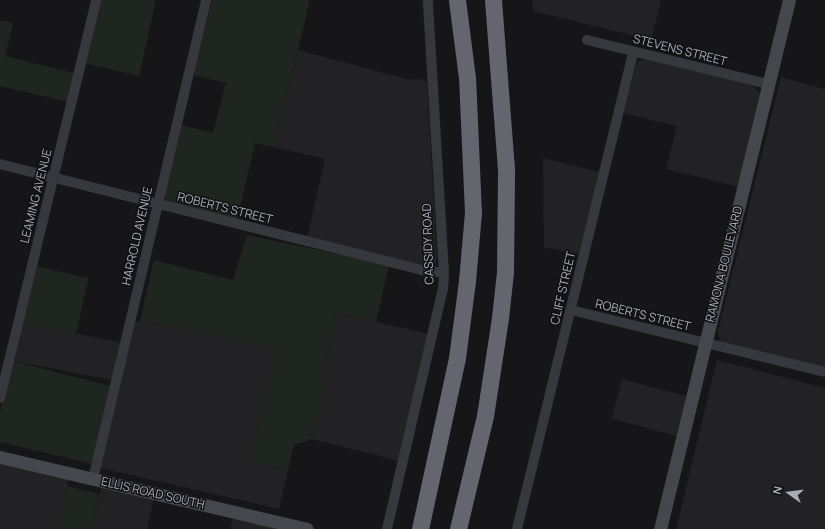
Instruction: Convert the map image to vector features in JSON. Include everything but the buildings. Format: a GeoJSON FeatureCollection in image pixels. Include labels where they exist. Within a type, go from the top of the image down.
{"type":"FeatureCollection","features":[{"type":"Feature","properties":{"kind":"highway"},"geometry":{"type":"LineString","coordinates":[[420,529],[457,358],[467,281],[473,213],[467,78],[457,0]]}},
{"type":"Feature","properties":{"kind":"highway"},"geometry":{"type":"LineString","coordinates":[[458,529],[485,416],[500,318],[505,272],[506,169],[493,0]]}},
{"type":"Feature","properties":{"kind":"street","name":"LEAMING AVENUE"},"geometry":{"type":"LineString","coordinates":[[0,398],[96,0]]}},
{"type":"Feature","properties":{"kind":"street","name":"HARROLD AVENUE"},"geometry":{"type":"LineString","coordinates":[[93,479],[206,0]]}},
{"type":"Feature","properties":{"kind":"street","name":"CASSIDY ROAD"},"geometry":{"type":"LineString","coordinates":[[387,529],[441,303],[444,273],[428,0]]}},
{"type":"Feature","properties":{"kind":"street","name":"RAMONA BOULEVARD"},"geometry":{"type":"LineString","coordinates":[[660,529],[704,343],[789,0]]}},
{"type":"Feature","properties":{"kind":"street","name":"STEVENS STREET"},"geometry":{"type":"LineString","coordinates":[[587,40],[768,84]]}},
{"type":"Feature","properties":{"kind":"street","name":"CLIFF STREET"},"geometry":{"type":"LineString","coordinates":[[517,529],[634,52]]}},
{"type":"Feature","properties":{"kind":"street","name":"ROBERTS STREET"},"geometry":{"type":"LineString","coordinates":[[0,164],[421,270],[444,273]]}},
{"type":"Feature","properties":{"kind":"street","name":"ROBERTS STREET"},"geometry":{"type":"LineString","coordinates":[[571,310],[825,372]]}},
{"type":"Feature","properties":{"kind":"street","name":"ELLIS ROAD SOUTH"},"geometry":{"type":"LineString","coordinates":[[0,457],[307,529]]}},
{"type":"Feature","properties":{"kind":"shaded area"},"geometry":{"type":"Polygon","coordinates":[[[99,0],[156,0],[139,76],[84,63],[99,0]]]}},
{"type":"Feature","properties":{"kind":"shaded area"},"geometry":{"type":"Polygon","coordinates":[[[212,0],[310,0],[274,147],[255,143],[237,220],[168,205],[164,194],[182,125],[213,133],[226,83],[193,75],[212,0]]]}},
{"type":"Feature","properties":{"kind":"shaded area"},"geometry":{"type":"Polygon","coordinates":[[[532,0],[661,0],[651,40],[533,11],[532,0]]]}},
{"type":"Feature","properties":{"kind":"shaded area"},"geometry":{"type":"Polygon","coordinates":[[[0,20],[13,23],[5,56],[74,73],[68,102],[0,86],[0,20]]]}},
{"type":"Feature","properties":{"kind":"shaded area"},"geometry":{"type":"Polygon","coordinates":[[[298,50],[411,80],[422,79],[427,83],[437,258],[436,263],[430,267],[307,238],[325,159],[274,147],[298,50]]]}},
{"type":"Feature","properties":{"kind":"shaded area"},"geometry":{"type":"Polygon","coordinates":[[[646,59],[752,85],[759,92],[761,100],[739,187],[666,169],[677,126],[623,113],[636,65],[640,60],[646,59]]]}},
{"type":"Feature","properties":{"kind":"shaded area"},"geometry":{"type":"Polygon","coordinates":[[[781,77],[825,89],[825,369],[720,343],[718,331],[781,77]]]}},
{"type":"Feature","properties":{"kind":"shaded area"},"geometry":{"type":"Polygon","coordinates":[[[543,158],[600,172],[581,255],[544,247],[543,158]]]}},
{"type":"Feature","properties":{"kind":"shaded area"},"geometry":{"type":"Polygon","coordinates":[[[247,235],[389,265],[376,322],[336,313],[325,366],[325,382],[312,439],[294,445],[288,470],[249,462],[275,349],[140,321],[154,260],[233,280],[247,235]]]}},
{"type":"Feature","properties":{"kind":"shaded area"},"geometry":{"type":"Polygon","coordinates":[[[36,266],[89,278],[75,336],[23,323],[36,266]]]}},
{"type":"Feature","properties":{"kind":"shaded area"},"geometry":{"type":"Polygon","coordinates":[[[336,313],[430,334],[399,461],[312,439],[325,382],[325,366],[336,313]]]}},
{"type":"Feature","properties":{"kind":"shaded area"},"geometry":{"type":"Polygon","coordinates":[[[140,321],[276,349],[249,462],[288,470],[279,509],[100,468],[133,323],[140,321]]]}},
{"type":"Feature","properties":{"kind":"shaded area"},"geometry":{"type":"Polygon","coordinates":[[[22,323],[121,342],[114,381],[15,361],[22,323]]]}},
{"type":"Feature","properties":{"kind":"shaded area"},"geometry":{"type":"Polygon","coordinates":[[[717,360],[825,388],[825,529],[676,529],[717,360]]]}},
{"type":"Feature","properties":{"kind":"shaded area"},"geometry":{"type":"Polygon","coordinates":[[[12,361],[111,386],[92,464],[0,442],[0,411],[12,361]]]}},
{"type":"Feature","properties":{"kind":"shaded area"},"geometry":{"type":"Polygon","coordinates":[[[622,379],[687,396],[676,436],[611,419],[622,379]]]}},
{"type":"Feature","properties":{"kind":"shaded area"},"geometry":{"type":"Polygon","coordinates":[[[0,462],[69,478],[57,529],[0,529],[0,462]]]}},
{"type":"Feature","properties":{"kind":"shaded area"},"geometry":{"type":"Polygon","coordinates":[[[102,485],[154,498],[147,529],[91,529],[102,485]]]}},
{"type":"Feature","properties":{"kind":"shaded area"},"geometry":{"type":"Polygon","coordinates":[[[67,486],[99,494],[91,529],[57,529],[67,486]]]}},
{"type":"Feature","properties":{"kind":"shaded area"},"geometry":{"type":"Polygon","coordinates":[[[233,518],[282,529],[230,529],[233,518]]]}}]}
